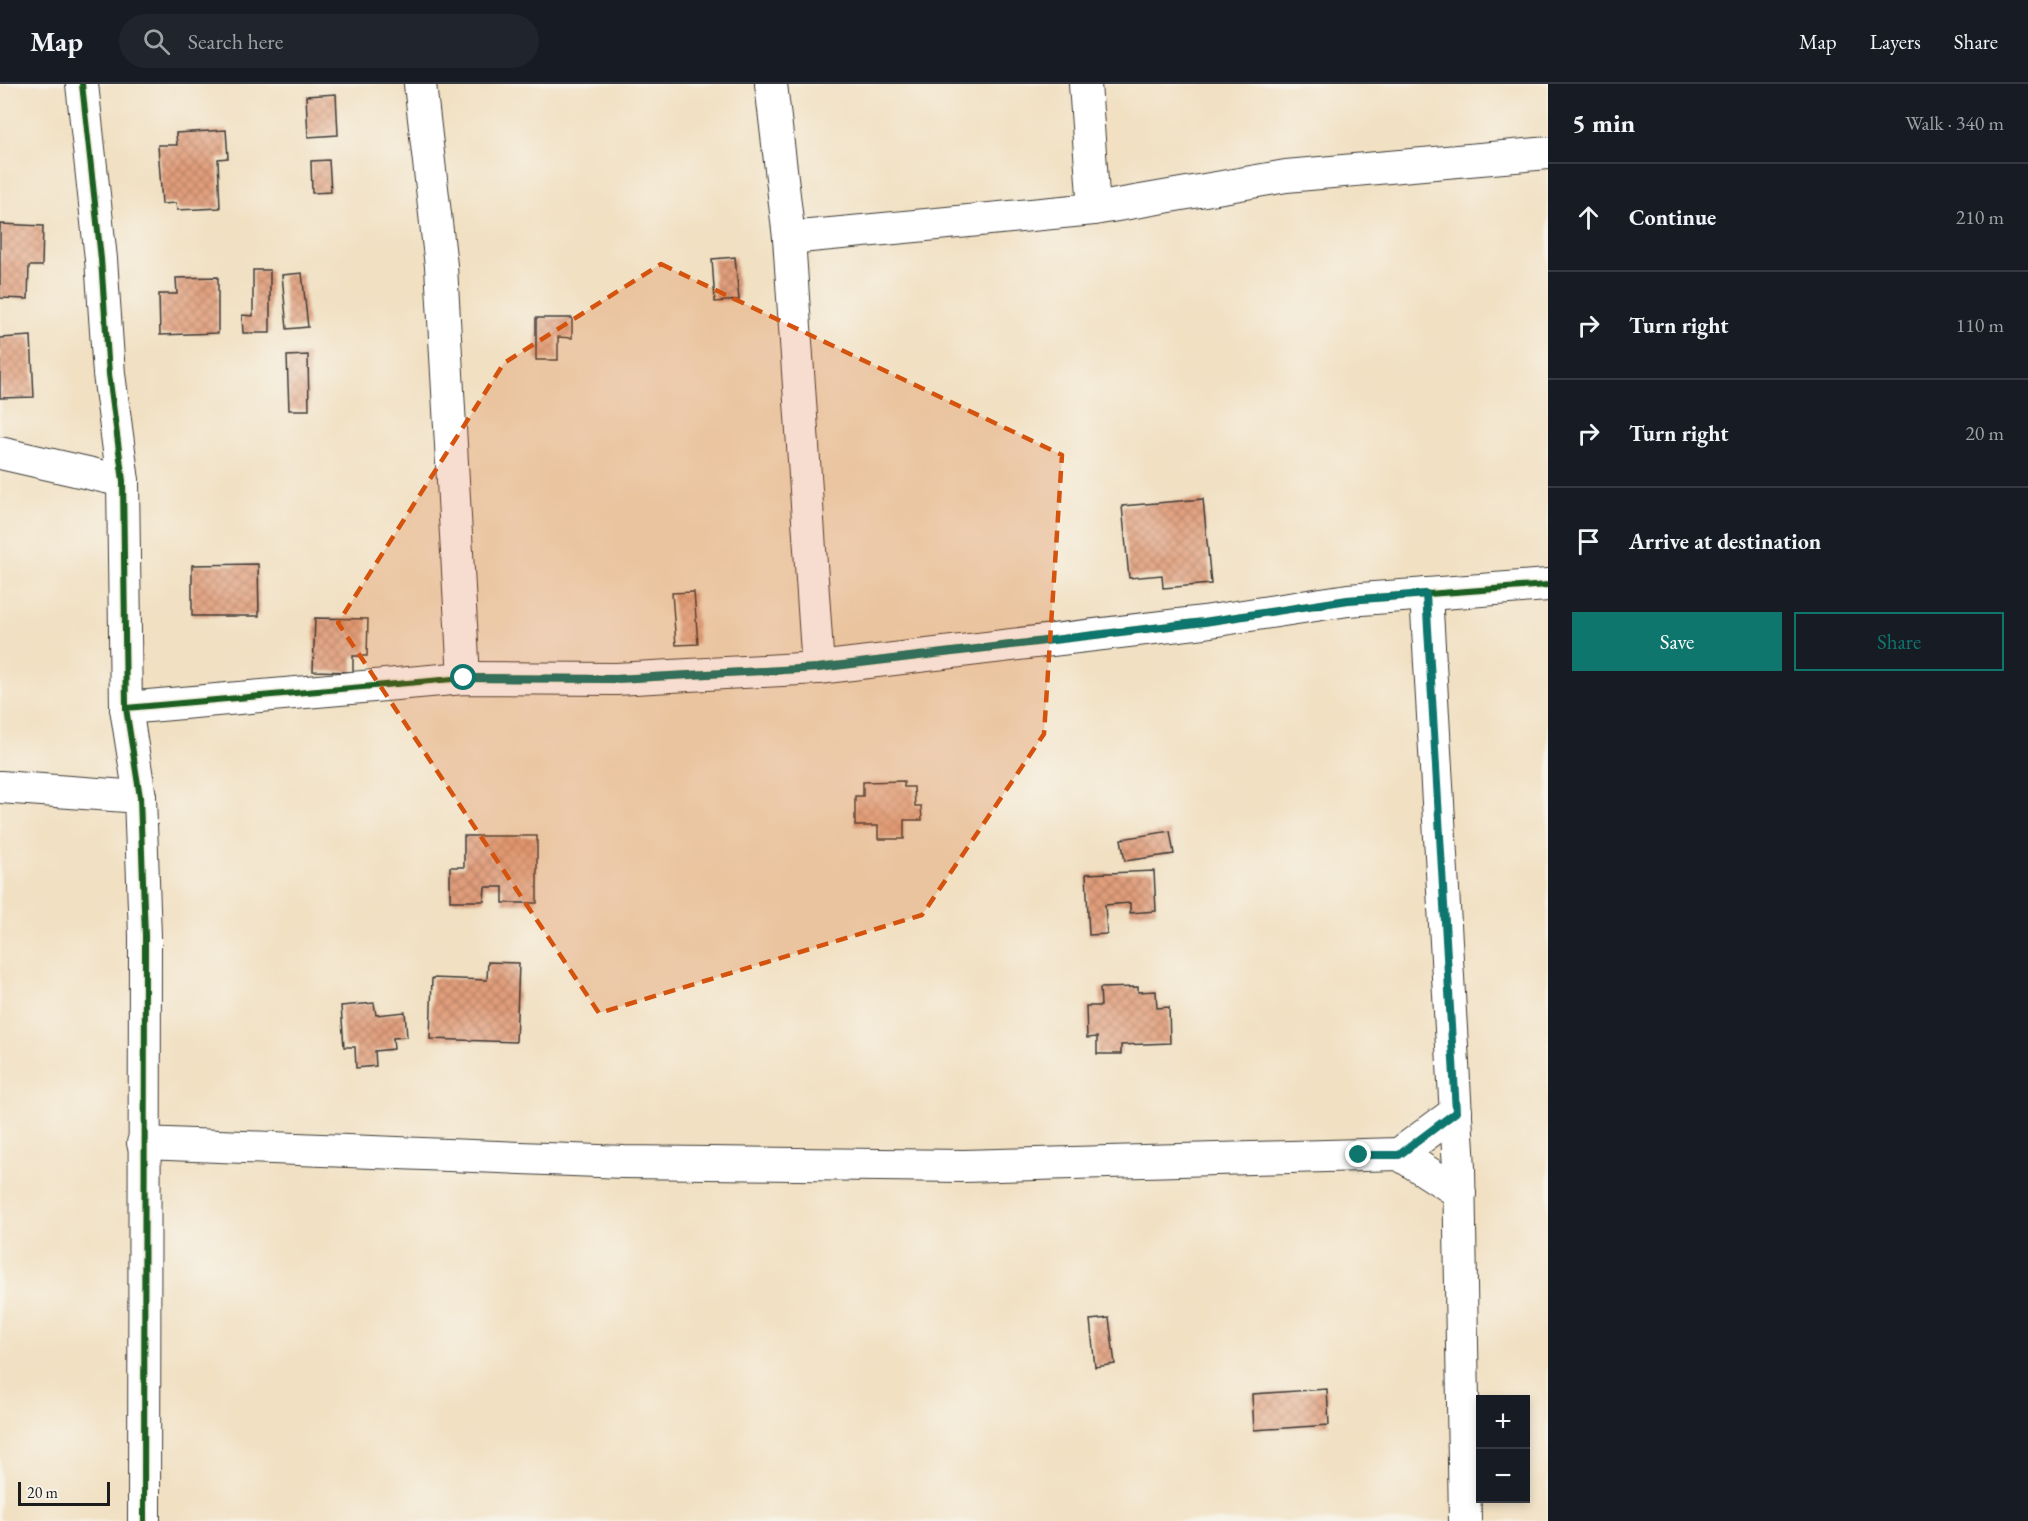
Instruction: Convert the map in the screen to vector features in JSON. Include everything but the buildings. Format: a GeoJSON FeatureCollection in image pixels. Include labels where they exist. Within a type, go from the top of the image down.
{"type":"FeatureCollection","features":[{"type":"Feature","properties":{"kind":"street"},"geometry":{"type":"LineString","coordinates":[[82,84],[101,259],[109,374],[123,481],[126,708],[140,797],[145,936],[144,1521]]}},
{"type":"Feature","properties":{"kind":"street"},"geometry":{"type":"LineString","coordinates":[[420,84],[441,266],[464,678]]}},
{"type":"Feature","properties":{"kind":"street"},"geometry":{"type":"LineString","coordinates":[[771,84],[789,238],[818,668]]}},
{"type":"Feature","properties":{"kind":"street"},"geometry":{"type":"LineString","coordinates":[[1085,84],[1095,209]]}},
{"type":"Feature","properties":{"kind":"street"},"geometry":{"type":"LineString","coordinates":[[789,238],[1095,209],[1286,176],[1548,153]]}},
{"type":"Feature","properties":{"kind":"street"},"geometry":{"type":"LineString","coordinates":[[0,453],[123,481]]}},
{"type":"Feature","properties":{"kind":"street"},"geometry":{"type":"LineString","coordinates":[[126,708],[464,678],[616,679],[818,668],[1204,622],[1348,600],[1548,585]]}},
{"type":"Feature","properties":{"kind":"street"},"geometry":{"type":"LineString","coordinates":[[1426,594],[1460,1193],[1466,1521]]}},
{"type":"Feature","properties":{"kind":"street"},"geometry":{"type":"LineString","coordinates":[[0,787],[140,797]]}},
{"type":"Feature","properties":{"kind":"street"},"geometry":{"type":"LineString","coordinates":[[1399,1155],[1456,1112]]}},
{"type":"Feature","properties":{"kind":"street"},"geometry":{"type":"LineString","coordinates":[[143,1143],[624,1162],[963,1166],[1399,1155],[1460,1193]]}},
{"type":"Feature","properties":{"kind":"highlighted area"},"geometry":{"type":"Polygon","coordinates":[[[661,264],[1062,455],[1044,734],[922,915],[599,1013],[338,623],[504,363],[661,264]]]}},
{"type":"Feature","properties":{"kind":"cycle path"},"geometry":{"type":"LineString","coordinates":[[82,84],[101,259],[109,374],[123,481],[126,708],[140,797],[145,936],[144,1521]]}},
{"type":"Feature","properties":{"kind":"cycle path"},"geometry":{"type":"LineString","coordinates":[[126,708],[464,678],[616,679],[818,668],[1204,622],[1348,600],[1548,585]]}},
{"type":"Feature","properties":{"kind":"route"},"geometry":{"type":"LineString","coordinates":[[464,678],[616,679],[818,668],[993,649],[1204,622],[1348,600],[1426,594],[1456,1112],[1399,1155],[1359,1155]]}}]}
